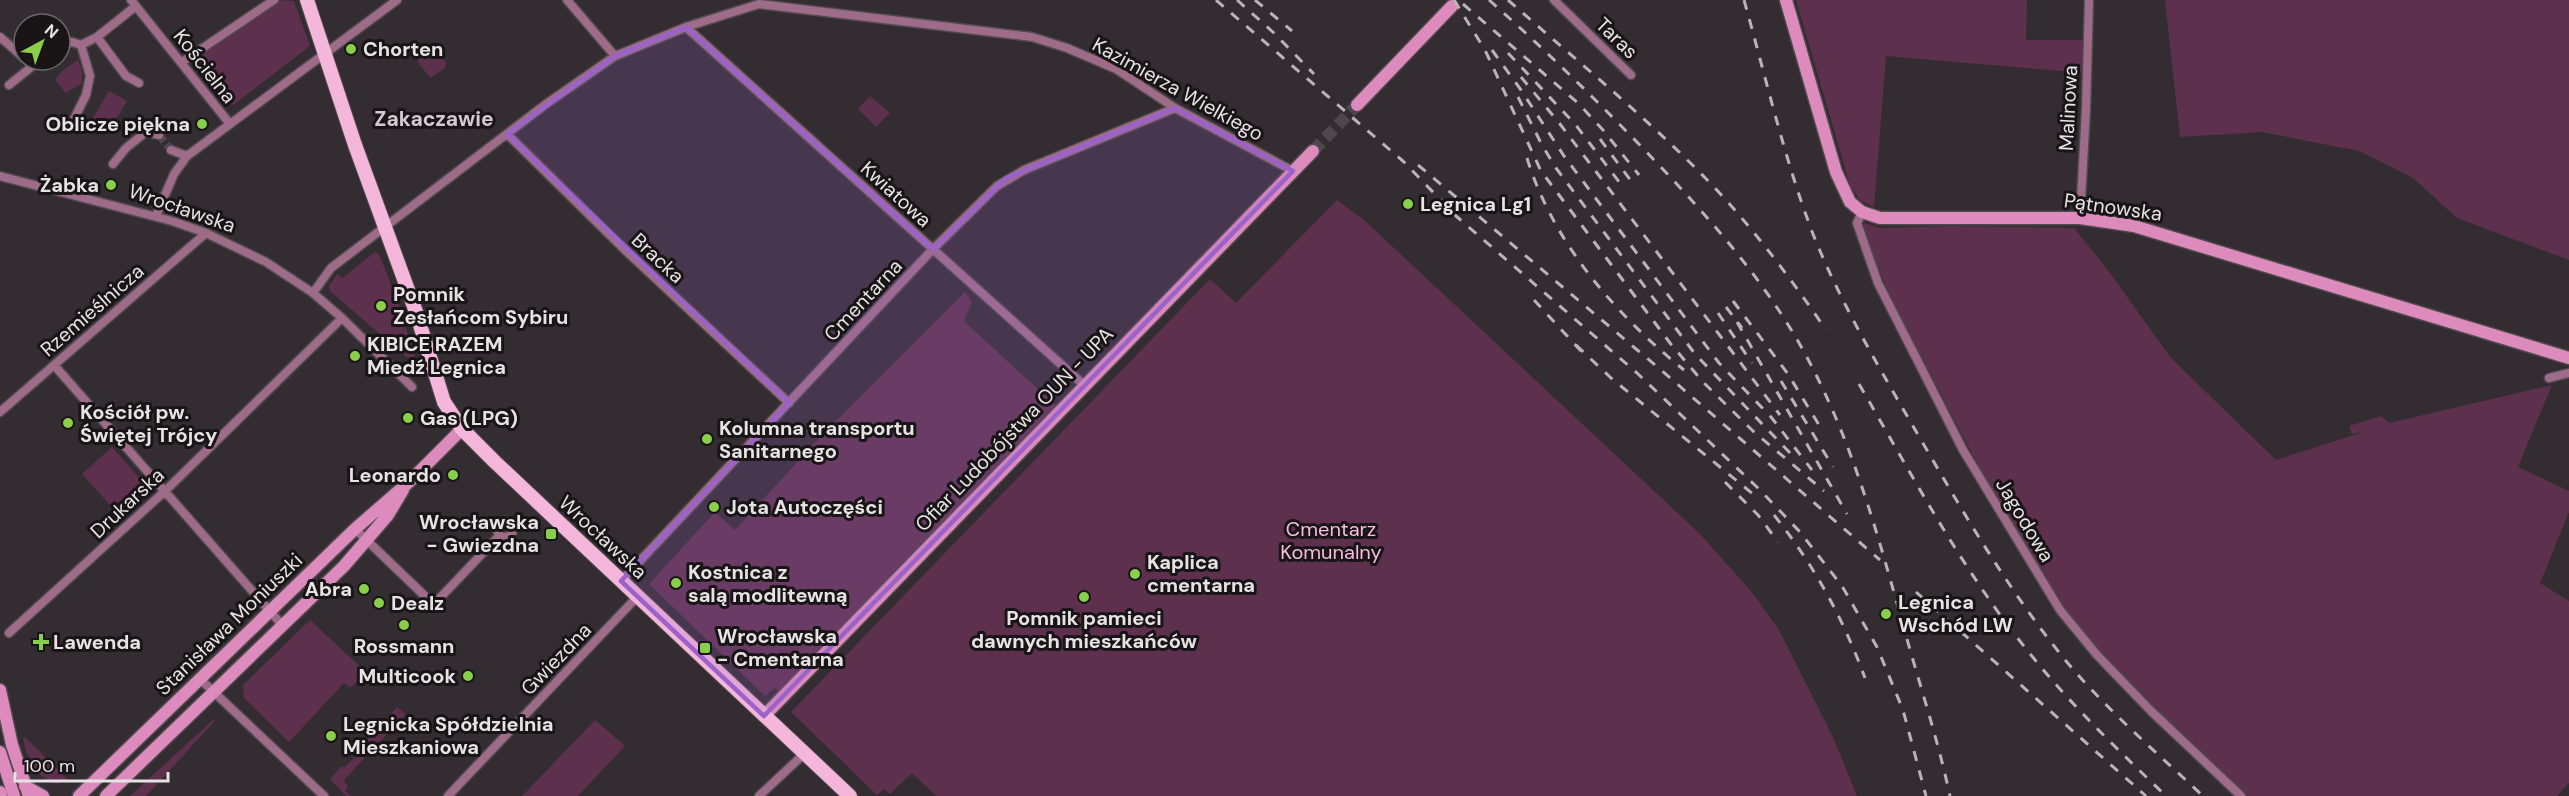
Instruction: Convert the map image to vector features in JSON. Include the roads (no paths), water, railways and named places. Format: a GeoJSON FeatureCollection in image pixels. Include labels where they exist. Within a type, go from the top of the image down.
{"type":"FeatureCollection","features":[{"type":"Feature","properties":{"kind":"main road","name":"Wrocławska"},"geometry":{"type":"LineString","coordinates":[[307,0],[384,226],[416,312],[444,402],[462,429],[849,796]]}},
{"type":"Feature","properties":{"kind":"street"},"geometry":{"type":"LineString","coordinates":[[182,62],[274,0]]}},
{"type":"Feature","properties":{"kind":"street"},"geometry":{"type":"LineString","coordinates":[[156,216],[174,174],[187,156],[397,0]]}},
{"type":"Feature","properties":{"kind":"street"},"geometry":{"type":"LineString","coordinates":[[567,0],[615,56]]}},
{"type":"Feature","properties":{"kind":"street","name":"Taras"},"geometry":{"type":"LineString","coordinates":[[1554,0],[1631,75]]}},
{"type":"Feature","properties":{"kind":"street"},"geometry":{"type":"LineString","coordinates":[[1786,0],[1836,172],[1850,202],[1862,212]]}},
{"type":"Feature","properties":{"kind":"street","name":"Malinowa"},"geometry":{"type":"LineString","coordinates":[[2080,218],[2089,0]]}},
{"type":"Feature","properties":{"kind":"street","name":"Kazimierza Wielkiego"},"geometry":{"type":"LineString","coordinates":[[313,293],[331,268],[384,226],[615,56],[758,2],[1032,37],[1066,48],[1116,69],[1175,108],[1293,171]]}},
{"type":"Feature","properties":{"kind":"street"},"geometry":{"type":"LineString","coordinates":[[72,42],[81,45],[97,37],[133,3]]}},
{"type":"Feature","properties":{"kind":"street","name":"Kościelna"},"geometry":{"type":"LineString","coordinates":[[133,3],[230,124]]}},
{"type":"Feature","properties":{"kind":"street"},"geometry":{"type":"LineString","coordinates":[[1357,105],[1452,6]]}},
{"type":"Feature","properties":{"kind":"street","name":"Kwiatowa"},"geometry":{"type":"LineString","coordinates":[[687,27],[1084,385]]}},
{"type":"Feature","properties":{"kind":"street"},"geometry":{"type":"LineString","coordinates":[[0,37],[12,46]]}},
{"type":"Feature","properties":{"kind":"street"},"geometry":{"type":"LineString","coordinates":[[97,37],[126,76],[139,83]]}},
{"type":"Feature","properties":{"kind":"street"},"geometry":{"type":"LineString","coordinates":[[74,120],[86,95],[90,76],[81,45]]}},
{"type":"Feature","properties":{"kind":"street"},"geometry":{"type":"LineString","coordinates":[[9,85],[21,72]]}},
{"type":"Feature","properties":{"kind":"street","name":"Cmentarna"},"geometry":{"type":"LineString","coordinates":[[621,581],[933,249],[1006,178],[1175,108]]}},
{"type":"Feature","properties":{"kind":"street"},"geometry":{"type":"LineString","coordinates":[[113,164],[126,148],[146,132],[159,135]]}},
{"type":"Feature","properties":{"kind":"street","name":"Bracka"},"geometry":{"type":"LineString","coordinates":[[507,134],[789,403]]}},
{"type":"Feature","properties":{"kind":"street"},"geometry":{"type":"LineString","coordinates":[[171,150],[187,156]]}},
{"type":"Feature","properties":{"kind":"street"},"geometry":{"type":"LineString","coordinates":[[1293,171],[1313,151]]}},
{"type":"Feature","properties":{"kind":"street","name":"Ofiar Ludobójstwa OUN - UPA"},"geometry":{"type":"LineString","coordinates":[[764,716],[1293,171]]}},
{"type":"Feature","properties":{"kind":"street","name":"Wrocławska"},"geometry":{"type":"LineString","coordinates":[[0,176],[156,216],[206,233],[267,262],[313,293],[342,318],[412,387]]}},
{"type":"Feature","properties":{"kind":"street","name":"Pątnowska"},"geometry":{"type":"LineString","coordinates":[[1862,212],[1880,218],[2080,218],[2157,232],[2569,358]]}},
{"type":"Feature","properties":{"kind":"street","name":"Jagodowa"},"geometry":{"type":"LineString","coordinates":[[1862,212],[1857,223],[1878,284],[1963,450],[2060,610],[2097,655],[2151,711],[2241,796]]}},
{"type":"Feature","properties":{"kind":"street","name":"Rzemieślnicza"},"geometry":{"type":"LineString","coordinates":[[0,412],[206,233]]}},
{"type":"Feature","properties":{"kind":"street","name":"Drukarska"},"geometry":{"type":"LineString","coordinates":[[9,633],[164,492],[342,318]]}},
{"type":"Feature","properties":{"kind":"street"},"geometry":{"type":"LineString","coordinates":[[54,365],[283,626]]}},
{"type":"Feature","properties":{"kind":"street"},"geometry":{"type":"LineString","coordinates":[[2549,378],[2569,373]]}},
{"type":"Feature","properties":{"kind":"street","name":"Stanisława Moniuszki"},"geometry":{"type":"LineString","coordinates":[[79,796],[355,529],[409,482],[462,429]]}},
{"type":"Feature","properties":{"kind":"street","name":"Stanisława Moniuszki"},"geometry":{"type":"LineString","coordinates":[[105,796],[283,626],[367,541],[388,515],[409,482]]}},
{"type":"Feature","properties":{"kind":"street"},"geometry":{"type":"LineString","coordinates":[[355,529],[428,599],[438,600],[500,535]]}},
{"type":"Feature","properties":{"kind":"street","name":"Gwiezdna"},"geometry":{"type":"LineString","coordinates":[[448,796],[638,596]]}},
{"type":"Feature","properties":{"kind":"street"},"geometry":{"type":"LineString","coordinates":[[200,679],[324,796]]}},
{"type":"Feature","properties":{"kind":"street"},"geometry":{"type":"LineString","coordinates":[[0,690],[12,745],[27,791],[43,796]]}},
{"type":"Feature","properties":{"kind":"street"},"geometry":{"type":"LineString","coordinates":[[0,752],[14,796]]}},
{"type":"Feature","properties":{"kind":"street"},"geometry":{"type":"LineString","coordinates":[[759,796],[805,753]]}},
{"type":"Feature","properties":{"kind":"street"},"geometry":{"type":"LineString","coordinates":[[0,792],[1,796]]}},
{"type":"Feature","properties":{"kind":"tunnel"},"geometry":{"type":"LineString","coordinates":[[1313,151],[1357,105]]}},
{"type":"Feature","properties":{"kind":"tunnel"},"geometry":{"type":"LineString","coordinates":[[159,135],[171,150]]}},
{"type":"Feature","properties":{"kind":"railway"},"geometry":{"type":"LineString","coordinates":[[1216,0],[1404,162],[1456,216],[1637,373],[1760,490],[1800,532],[1842,586],[1877,647],[1903,710],[1926,796]]}},
{"type":"Feature","properties":{"kind":"railway"},"geometry":{"type":"LineString","coordinates":[[1237,0],[1274,33],[1314,74]]}},
{"type":"Feature","properties":{"kind":"railway"},"geometry":{"type":"LineString","coordinates":[[1255,0],[1292,31]]}},
{"type":"Feature","properties":{"kind":"railway"},"geometry":{"type":"LineString","coordinates":[[1454,0],[1485,50],[1541,171],[1670,343],[1703,382],[1753,431],[1824,491]]}},
{"type":"Feature","properties":{"kind":"railway"},"geometry":{"type":"LineString","coordinates":[[1489,0],[1580,85],[1676,183],[1738,254],[1792,331],[1829,403],[1859,477],[1929,713],[1950,796]]}},
{"type":"Feature","properties":{"kind":"railway"},"geometry":{"type":"LineString","coordinates":[[1508,0],[1639,114],[1690,162],[1744,221],[1826,330]]}},
{"type":"Feature","properties":{"kind":"railway"},"geometry":{"type":"LineString","coordinates":[[1744,0],[1784,147],[1813,234],[1848,311],[1889,385],[1987,550],[2045,634],[2098,697],[2203,796]]}},
{"type":"Feature","properties":{"kind":"railway"},"geometry":{"type":"LineString","coordinates":[[1463,4],[1578,103],[1639,175]]}},
{"type":"Feature","properties":{"kind":"railway"},"geometry":{"type":"LineString","coordinates":[[1492,50],[1564,156],[1719,363],[1771,417],[1812,470]]}},
{"type":"Feature","properties":{"kind":"railway"},"geometry":{"type":"LineString","coordinates":[[1508,53],[1575,124],[1623,187]]}},
{"type":"Feature","properties":{"kind":"railway"},"geometry":{"type":"LineString","coordinates":[[1521,77],[1560,124],[1780,415]]}},
{"type":"Feature","properties":{"kind":"railway"},"geometry":{"type":"LineString","coordinates":[[1518,97],[1556,168],[1695,354],[1792,455]]}},
{"type":"Feature","properties":{"kind":"railway"},"geometry":{"type":"LineString","coordinates":[[1600,139],[1631,181]]}},
{"type":"Feature","properties":{"kind":"railway"},"geometry":{"type":"LineString","coordinates":[[1527,158],[1538,189],[1570,248],[1611,301],[1634,326],[1684,370]]}},
{"type":"Feature","properties":{"kind":"railway"},"geometry":{"type":"LineString","coordinates":[[1418,165],[1661,370],[1880,560]]}},
{"type":"Feature","properties":{"kind":"railway"},"geometry":{"type":"LineString","coordinates":[[1534,300],[1581,351]]}},
{"type":"Feature","properties":{"kind":"railway"},"geometry":{"type":"LineString","coordinates":[[1733,301],[1788,374],[1819,425]]}},
{"type":"Feature","properties":{"kind":"railway"},"geometry":{"type":"LineString","coordinates":[[1726,307],[1742,328]]}},
{"type":"Feature","properties":{"kind":"railway"},"geometry":{"type":"LineString","coordinates":[[1718,313],[1752,363]]}},
{"type":"Feature","properties":{"kind":"railway"},"geometry":{"type":"LineString","coordinates":[[1737,322],[1847,514]]}},
{"type":"Feature","properties":{"kind":"railway"},"geometry":{"type":"LineString","coordinates":[[1576,345],[1611,378],[1753,494]]}},
{"type":"Feature","properties":{"kind":"railway"},"geometry":{"type":"LineString","coordinates":[[1781,381],[1833,467]]}},
{"type":"Feature","properties":{"kind":"railway"},"geometry":{"type":"LineString","coordinates":[[1859,384],[1938,520],[2003,619],[2043,670],[2077,707],[2166,796]]}},
{"type":"Feature","properties":{"kind":"railway"},"geometry":{"type":"LineString","coordinates":[[1725,482],[1758,515],[1778,542]]}},
{"type":"Feature","properties":{"kind":"railway"},"geometry":{"type":"LineString","coordinates":[[1774,515],[1815,573],[1837,613],[1865,678]]}},
{"type":"Feature","properties":{"kind":"railway"},"geometry":{"type":"LineString","coordinates":[[1916,592],[2146,796]]}},
{"type":"Feature","properties":{"kind":"place","name":"Chorten"},"geometry":{"type":"Point","coordinates":[351,49]}},
{"type":"Feature","properties":{"kind":"place","name":"Oblicze piękna"},"geometry":{"type":"Point","coordinates":[202,124]}},
{"type":"Feature","properties":{"kind":"place","name":"Żabka"},"geometry":{"type":"Point","coordinates":[111,185]}},
{"type":"Feature","properties":{"kind":"place","name":"Legnica Lg1"},"geometry":{"type":"Point","coordinates":[1408,204]}},
{"type":"Feature","properties":{"kind":"place","name":"Pomnik Zesłańcom Sybiru"},"geometry":{"type":"Point","coordinates":[381,306]}},
{"type":"Feature","properties":{"kind":"place","name":"KIBICE RAZEM Miedź Legnica"},"geometry":{"type":"Point","coordinates":[355,356]}},
{"type":"Feature","properties":{"kind":"place","name":"Gas (LPG)"},"geometry":{"type":"Point","coordinates":[408,418]}},
{"type":"Feature","properties":{"kind":"place","name":"Kościół pw. Świętej Trójcy"},"geometry":{"type":"Point","coordinates":[68,423]}},
{"type":"Feature","properties":{"kind":"place","name":"Kolumna transportu Sanitarnego"},"geometry":{"type":"Point","coordinates":[707,439]}},
{"type":"Feature","properties":{"kind":"place","name":"Leonardo"},"geometry":{"type":"Point","coordinates":[453,475]}},
{"type":"Feature","properties":{"kind":"place","name":"Jota Autoczęści"},"geometry":{"type":"Point","coordinates":[714,507]}},
{"type":"Feature","properties":{"kind":"place","name":"Wrocławska - Gwiezdna"},"geometry":{"type":"Point","coordinates":[551,534]}},
{"type":"Feature","properties":{"kind":"place","name":"Kaplica cmentarna"},"geometry":{"type":"Point","coordinates":[1135,574]}},
{"type":"Feature","properties":{"kind":"place","name":"Kostnica z salą modlitewną"},"geometry":{"type":"Point","coordinates":[676,583]}},
{"type":"Feature","properties":{"kind":"place","name":"Abra"},"geometry":{"type":"Point","coordinates":[364,589]}},
{"type":"Feature","properties":{"kind":"place","name":"Pomnik pamieci dawnych mieszkańców"},"geometry":{"type":"Point","coordinates":[1084,597]}},
{"type":"Feature","properties":{"kind":"place","name":"Dealz"},"geometry":{"type":"Point","coordinates":[379,603]}},
{"type":"Feature","properties":{"kind":"place","name":"Legnica Wschód LW"},"geometry":{"type":"Point","coordinates":[1886,614]}},
{"type":"Feature","properties":{"kind":"place","name":"Rossmann"},"geometry":{"type":"Point","coordinates":[404,625]}},
{"type":"Feature","properties":{"kind":"place","name":"Lawenda"},"geometry":{"type":"Point","coordinates":[41,642]}},
{"type":"Feature","properties":{"kind":"place","name":"Wrocławska - Cmentarna"},"geometry":{"type":"Point","coordinates":[705,648]}},
{"type":"Feature","properties":{"kind":"place","name":"Multicook"},"geometry":{"type":"Point","coordinates":[468,676]}},
{"type":"Feature","properties":{"kind":"place","name":"Legnicka Spółdzielnia Mieszkaniowa"},"geometry":{"type":"Point","coordinates":[331,736]}},
{"type":"Feature","properties":{"kind":"district","name":"Zakaczawie"},"geometry":{"type":"Point","coordinates":[434,119]}},
{"type":"Feature","properties":{"kind":"park label","name":"Cmentarz Komunalny"},"geometry":{"type":"Point","coordinates":[1331,540]}}]}
